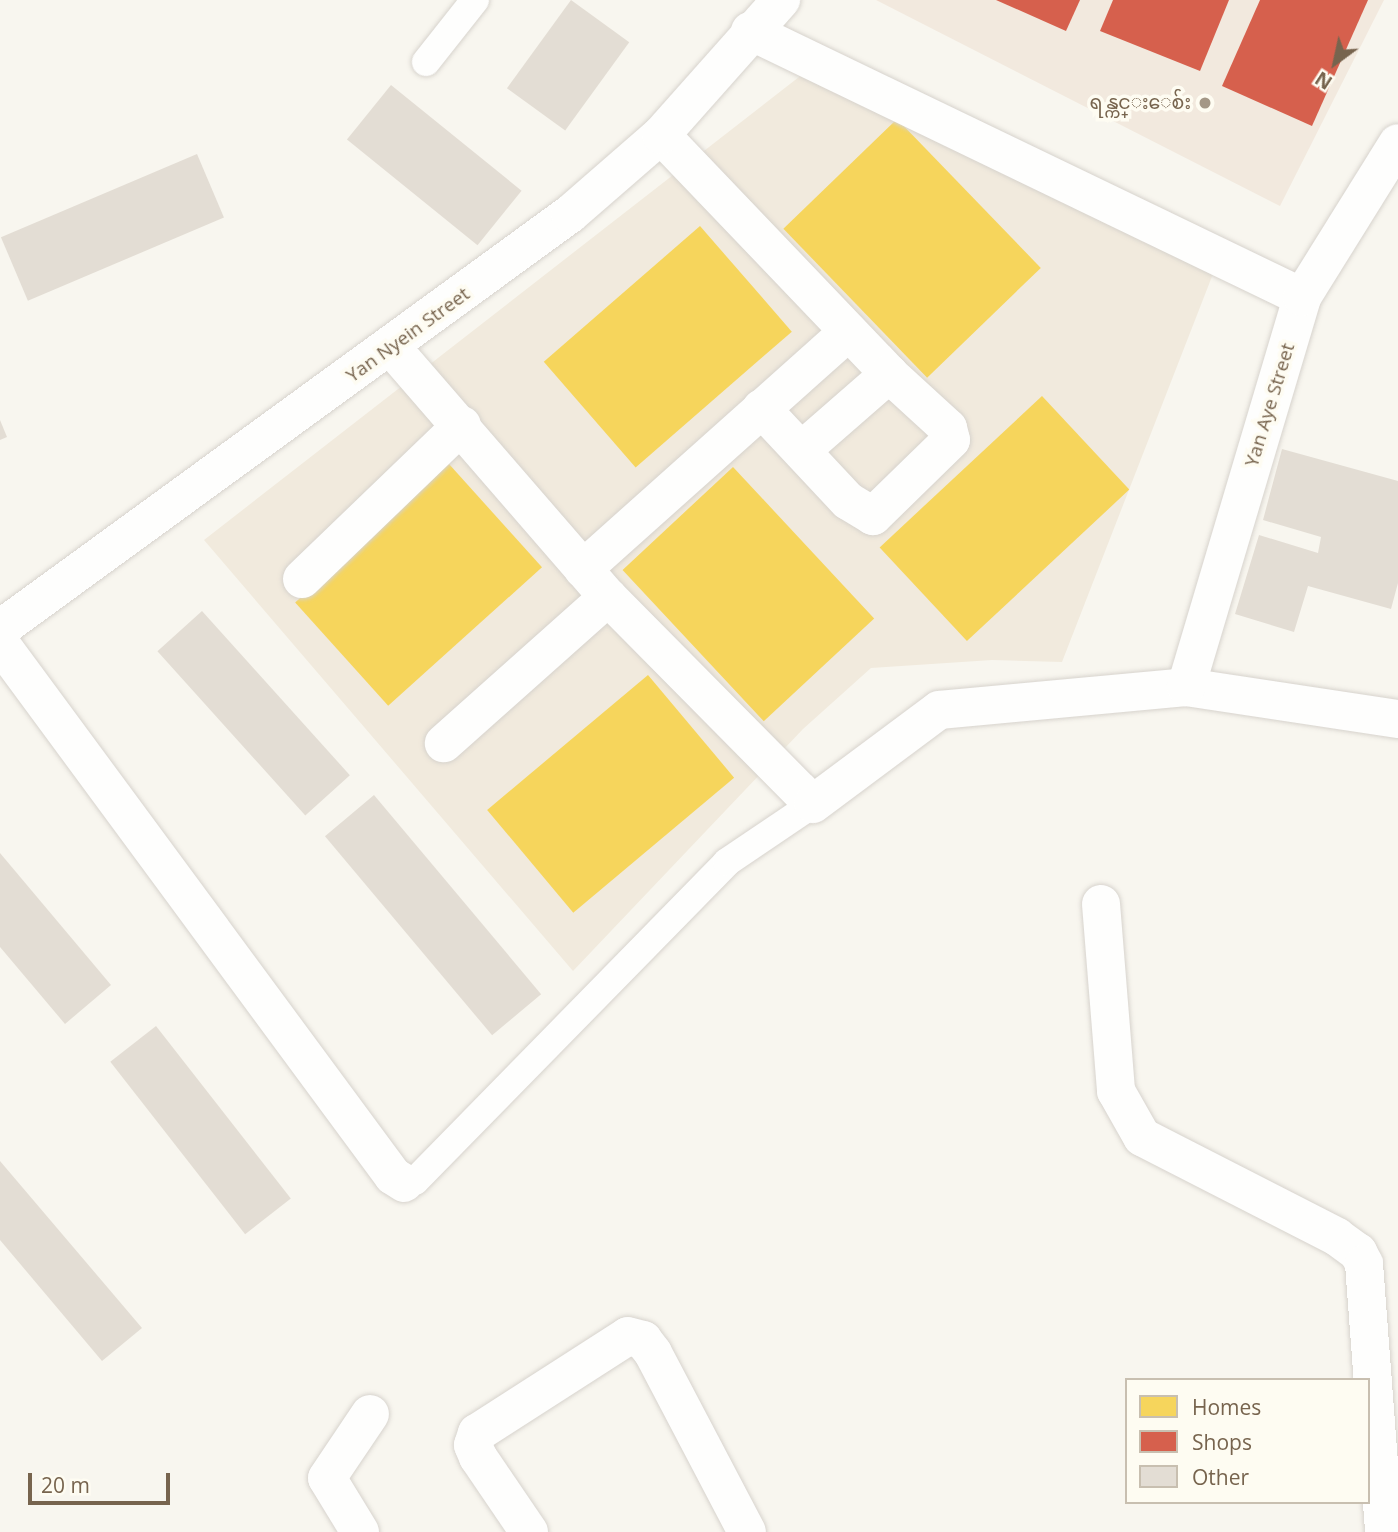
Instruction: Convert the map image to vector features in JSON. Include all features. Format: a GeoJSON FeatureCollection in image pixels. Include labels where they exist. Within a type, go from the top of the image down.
{"type":"FeatureCollection","features":[{"type":"Feature","properties":{"kind":"street","name":"Yan Nyein Street"},"geometry":{"type":"LineString","coordinates":[[0,629],[392,348],[570,215],[661,135],[780,0]]}},
{"type":"Feature","properties":{"kind":"street"},"geometry":{"type":"LineString","coordinates":[[750,32],[1302,297]]}},
{"type":"Feature","properties":{"kind":"street"},"geometry":{"type":"LineString","coordinates":[[661,135],[888,374],[948,428],[951,440],[873,516],[848,502],[761,408]]}},
{"type":"Feature","properties":{"kind":"street","name":"Yan Aye Street"},"geometry":{"type":"LineString","coordinates":[[1185,687],[1302,297],[1398,143]]}},
{"type":"Feature","properties":{"kind":"street"},"geometry":{"type":"LineString","coordinates":[[583,569],[848,332]]}},
{"type":"Feature","properties":{"kind":"street"},"geometry":{"type":"LineString","coordinates":[[392,348],[462,425],[608,597],[813,804],[939,710],[1185,687],[1398,719]]}},
{"type":"Feature","properties":{"kind":"street"},"geometry":{"type":"LineString","coordinates":[[802,450],[888,374]]}},
{"type":"Feature","properties":{"kind":"street"},"geometry":{"type":"LineString","coordinates":[[302,579],[462,425]]}},
{"type":"Feature","properties":{"kind":"street"},"geometry":{"type":"LineString","coordinates":[[443,743],[608,597]]}},
{"type":"Feature","properties":{"kind":"street"},"geometry":{"type":"LineString","coordinates":[[0,643],[393,1176],[404,1183]]}},
{"type":"Feature","properties":{"kind":"street"},"geometry":{"type":"LineString","coordinates":[[1101,904],[1116,1091],[1142,1137],[1338,1237],[1358,1252],[1364,1264],[1384,1532]]}},
{"type":"Feature","properties":{"kind":"street"},"geometry":{"type":"LineString","coordinates":[[529,1532],[478,1457],[472,1445],[477,1433],[628,1336],[643,1340],[653,1353],[747,1532]]}},
{"type":"Feature","properties":{"kind":"street"},"geometry":{"type":"LineString","coordinates":[[360,1532],[327,1478],[370,1414]]}},
{"type":"Feature","properties":{"kind":"lane"},"geometry":{"type":"LineString","coordinates":[[426,62],[475,0]]}},
{"type":"Feature","properties":{"kind":"lane"},"geometry":{"type":"LineString","coordinates":[[404,1183],[415,1181],[727,862],[813,804]]}},
{"type":"Feature","properties":{"kind":"shaded area","name":"ရန္ကင္းေစ်း"},"geometry":{"type":"Polygon","coordinates":[[[876,0],[1384,0],[1280,206],[876,0]]]}},
{"type":"Feature","properties":{"kind":"shaded area"},"geometry":{"type":"Polygon","coordinates":[[[826,56],[1225,243],[1062,662],[992,660],[871,668],[803,729],[573,971],[204,540],[826,56]]]}},
{"type":"Feature","properties":{"kind":"building: Homes"},"geometry":{"type":"Polygon","coordinates":[[[897,119],[1041,268],[927,378],[783,229],[897,119]]]}},
{"type":"Feature","properties":{"kind":"building: Homes"},"geometry":{"type":"Polygon","coordinates":[[[700,226],[792,332],[636,467],[544,362],[700,226]]]}},
{"type":"Feature","properties":{"kind":"building: Homes"},"geometry":{"type":"Polygon","coordinates":[[[1042,396],[1129,490],[967,641],[880,547],[1042,396]]]}},
{"type":"Feature","properties":{"kind":"building: Homes"},"geometry":{"type":"Polygon","coordinates":[[[449,464],[542,567],[388,706],[295,603],[449,464]]]}},
{"type":"Feature","properties":{"kind":"building: Homes"},"geometry":{"type":"Polygon","coordinates":[[[733,467],[874,618],[764,721],[623,570],[733,467]]]}},
{"type":"Feature","properties":{"kind":"building: Homes"},"geometry":{"type":"Polygon","coordinates":[[[648,675],[734,778],[573,913],[487,810],[648,675]]]}},
{"type":"Feature","properties":{"kind":"building: Shops"},"geometry":{"type":"Polygon","coordinates":[[[996,0],[1080,0],[1066,31],[996,0]]]}},
{"type":"Feature","properties":{"kind":"building: Shops"},"geometry":{"type":"Polygon","coordinates":[[[1113,0],[1229,0],[1200,71],[1100,31],[1113,0]]]}},
{"type":"Feature","properties":{"kind":"building: Shops"},"geometry":{"type":"Polygon","coordinates":[[[1260,0],[1368,0],[1312,126],[1222,86],[1260,0]]]}},
{"type":"Feature","properties":{"kind":"building: Other"},"geometry":{"type":"Polygon","coordinates":[[[571,0],[629,42],[565,131],[507,88],[571,0]]]}},
{"type":"Feature","properties":{"kind":"building: Other"},"geometry":{"type":"Polygon","coordinates":[[[391,85],[522,191],[478,245],[347,139],[391,85]]]}},
{"type":"Feature","properties":{"kind":"building: Other"},"geometry":{"type":"Polygon","coordinates":[[[197,154],[224,218],[28,301],[1,237],[197,154]]]}},
{"type":"Feature","properties":{"kind":"building: Other"},"geometry":{"type":"Polygon","coordinates":[[[0,420],[7,437],[0,440],[0,420]]]}},
{"type":"Feature","properties":{"kind":"building: Other"},"geometry":{"type":"Polygon","coordinates":[[[1282,449],[1398,481],[1398,583],[1391,609],[1308,586],[1294,632],[1235,614],[1259,535],[1318,553],[1321,537],[1263,520],[1282,449]]]}},
{"type":"Feature","properties":{"kind":"building: Other"},"geometry":{"type":"Polygon","coordinates":[[[202,611],[350,775],[305,815],[157,651],[202,611]]]}},
{"type":"Feature","properties":{"kind":"building: Other"},"geometry":{"type":"Polygon","coordinates":[[[374,795],[541,994],[492,1035],[325,836],[374,795]]]}},
{"type":"Feature","properties":{"kind":"building: Other"},"geometry":{"type":"Polygon","coordinates":[[[0,853],[111,985],[65,1024],[0,947],[0,853]]]}},
{"type":"Feature","properties":{"kind":"building: Other"},"geometry":{"type":"Polygon","coordinates":[[[156,1026],[291,1199],[245,1234],[110,1062],[156,1026]]]}},
{"type":"Feature","properties":{"kind":"building: Other"},"geometry":{"type":"Polygon","coordinates":[[[0,1161],[142,1328],[102,1361],[0,1240],[0,1161]]]}},
{"type":"Feature","properties":{"kind":"place","name":"ရန္ကင္းေစ်း"},"geometry":{"type":"Point","coordinates":[1205,103]}}]}
